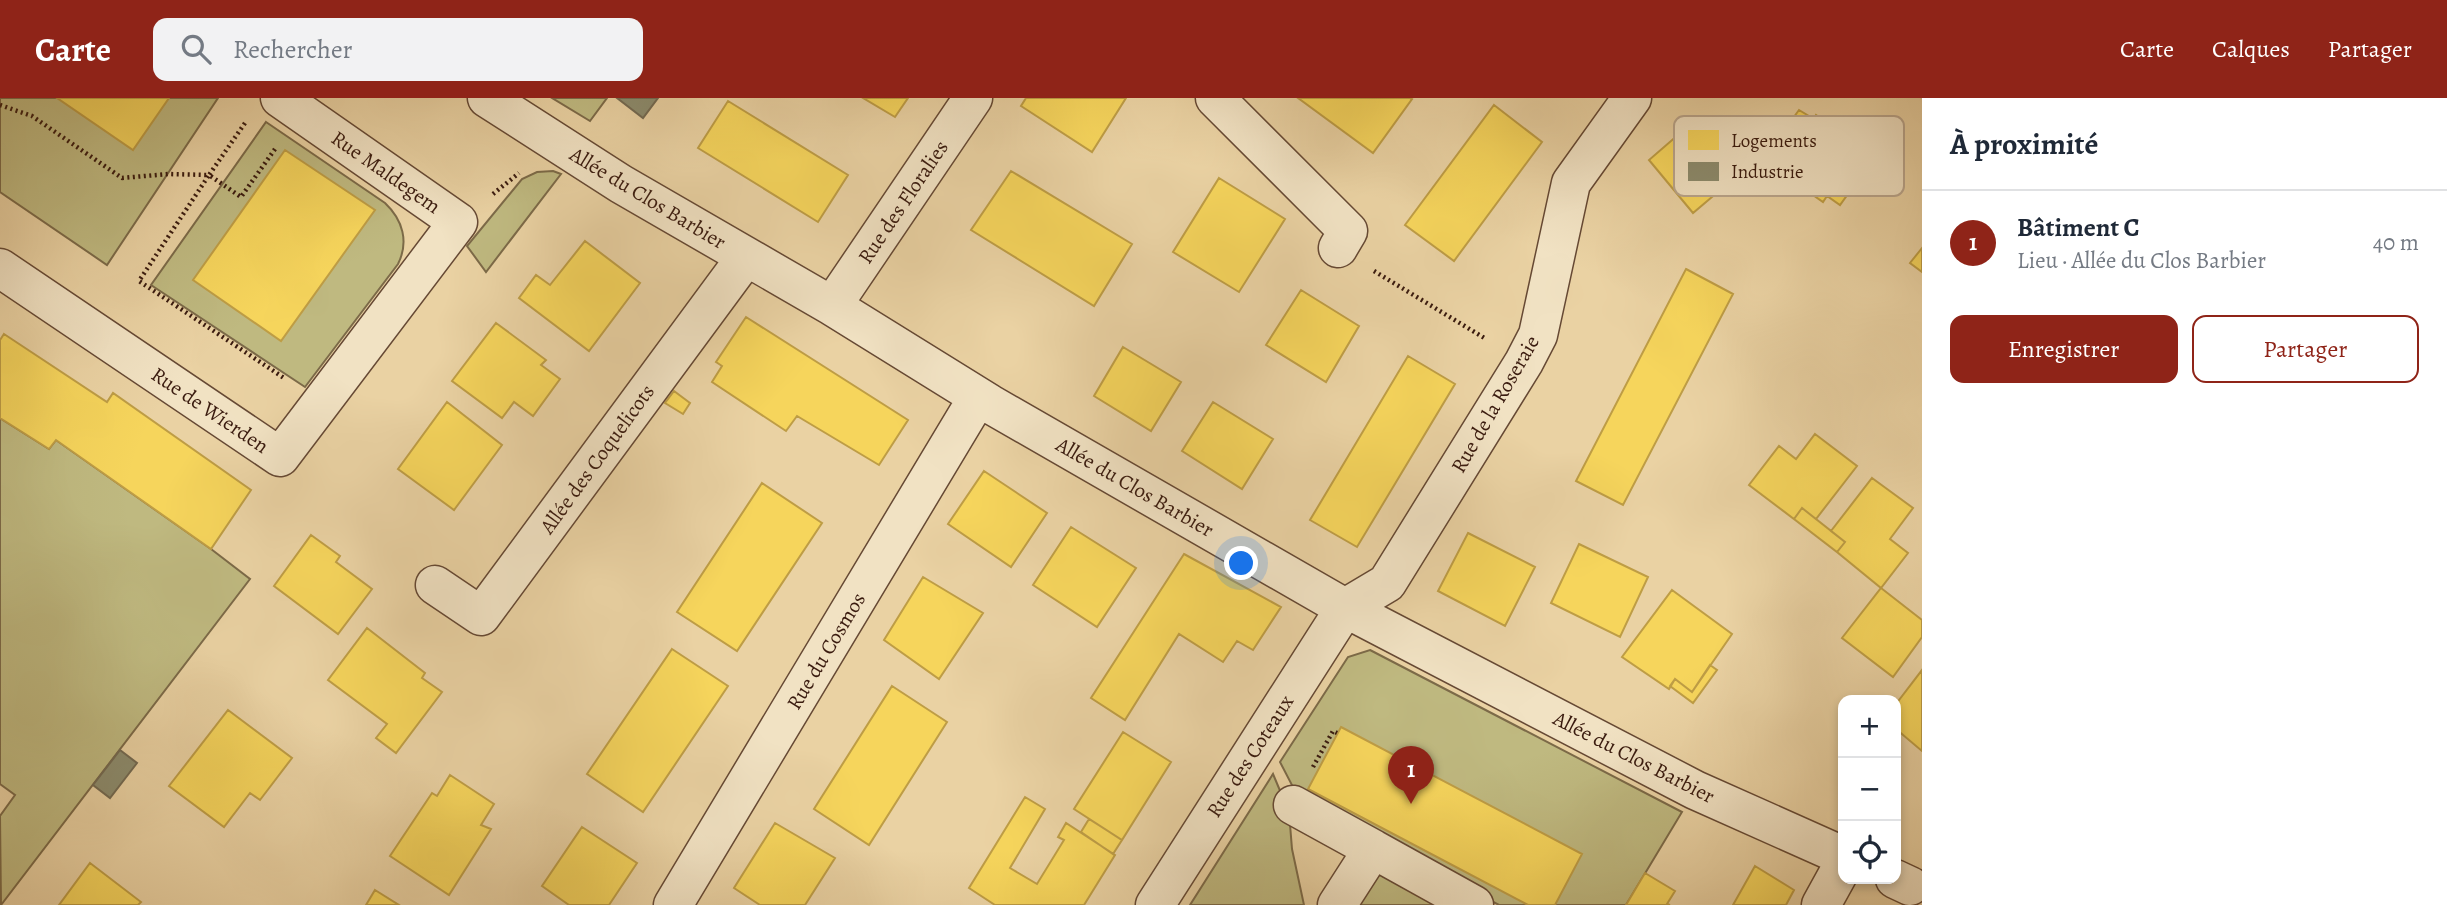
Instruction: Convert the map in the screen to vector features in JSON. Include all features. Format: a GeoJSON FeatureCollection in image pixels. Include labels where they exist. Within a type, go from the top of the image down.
{"type":"FeatureCollection","features":[{"type":"Feature","properties":{"kind":"street","name":"Rue Maldegem"},"geometry":{"type":"LineString","coordinates":[[280,98],[458,222]]}},
{"type":"Feature","properties":{"kind":"street","name":"Allée du Clos Barbier"},"geometry":{"type":"LineString","coordinates":[[487,98],[621,184],[832,306],[978,397],[1345,608],[1695,790],[1838,854]]}},
{"type":"Feature","properties":{"kind":"street","name":"Rue des Floralies"},"geometry":{"type":"LineString","coordinates":[[832,306],[973,98]]}},
{"type":"Feature","properties":{"kind":"street"},"geometry":{"type":"LineString","coordinates":[[1215,98],[1348,231],[1338,248]]}},
{"type":"Feature","properties":{"kind":"street","name":"Rue de la Roseraie"},"geometry":{"type":"LineString","coordinates":[[1345,608],[1387,583],[1524,362],[1538,335],[1571,183],[1632,98]]}},
{"type":"Feature","properties":{"kind":"street","name":"Rue de Wierden"},"geometry":{"type":"LineString","coordinates":[[0,268],[280,457],[458,222]]}},
{"type":"Feature","properties":{"kind":"street","name":"Allée des Coquelicots"},"geometry":{"type":"LineString","coordinates":[[435,585],[481,616],[746,257]]}},
{"type":"Feature","properties":{"kind":"street","name":"Rue du Cosmos"},"geometry":{"type":"LineString","coordinates":[[673,905],[978,397]]}},
{"type":"Feature","properties":{"kind":"street","name":"Rue des Coteaux"},"geometry":{"type":"LineString","coordinates":[[1155,905],[1345,608]]}},
{"type":"Feature","properties":{"kind":"street"},"geometry":{"type":"LineString","coordinates":[[1293,805],[1474,905]]}},
{"type":"Feature","properties":{"kind":"street"},"geometry":{"type":"LineString","coordinates":[[1337,905],[1373,849]]}},
{"type":"Feature","properties":{"kind":"street"},"geometry":{"type":"LineString","coordinates":[[1821,905],[1838,874]]}},
{"type":"Feature","properties":{"kind":"path"},"geometry":{"type":"LineString","coordinates":[[0,105],[32,116],[122,178],[168,174],[209,175],[242,197],[276,148]]}},
{"type":"Feature","properties":{"kind":"path"},"geometry":{"type":"LineString","coordinates":[[248,119],[139,281],[284,379]]}},
{"type":"Feature","properties":{"kind":"path"},"geometry":{"type":"LineString","coordinates":[[458,222],[527,167],[549,138]]}},
{"type":"Feature","properties":{"kind":"path"},"geometry":{"type":"LineString","coordinates":[[1338,248],[1524,362]]}},
{"type":"Feature","properties":{"kind":"shaded area"},"geometry":{"type":"Polygon","coordinates":[[[0,98],[218,98],[107,265],[0,192],[0,98]]]}},
{"type":"Feature","properties":{"kind":"shaded area"},"geometry":{"type":"Polygon","coordinates":[[[552,98],[607,98],[590,121],[552,98]]]}},
{"type":"Feature","properties":{"kind":"shaded area"},"geometry":{"type":"Polygon","coordinates":[[[266,122],[385,203],[396,217],[402,232],[403,248],[398,264],[305,387],[151,285],[266,122]]]}},
{"type":"Feature","properties":{"kind":"shaded area"},"geometry":{"type":"Polygon","coordinates":[[[553,171],[561,174],[486,272],[467,246],[522,179],[537,172],[553,171]]]}},
{"type":"Feature","properties":{"kind":"shaded area"},"geometry":{"type":"Polygon","coordinates":[[[0,418],[49,449],[56,440],[250,579],[1,905],[0,816],[15,795],[0,784],[0,418]]]}},
{"type":"Feature","properties":{"kind":"shaded area"},"geometry":{"type":"Polygon","coordinates":[[[1370,650],[1682,812],[1626,905],[1499,905],[1312,807],[1295,791],[1280,762],[1348,657],[1370,650]]]}},
{"type":"Feature","properties":{"kind":"shaded area"},"geometry":{"type":"Polygon","coordinates":[[[1273,774],[1289,812],[1292,849],[1304,905],[1190,905],[1273,774]]]}},
{"type":"Feature","properties":{"kind":"shaded area"},"geometry":{"type":"Polygon","coordinates":[[[1376,862],[1456,905],[1349,905],[1376,862]]]}},
{"type":"Feature","properties":{"kind":"building: Logements"},"geometry":{"type":"Polygon","coordinates":[[[57,98],[169,98],[133,150],[57,98]]]}},
{"type":"Feature","properties":{"kind":"building: Logements"},"geometry":{"type":"Polygon","coordinates":[[[863,98],[908,98],[895,117],[863,98]]]}},
{"type":"Feature","properties":{"kind":"building: Logements"},"geometry":{"type":"Polygon","coordinates":[[[1026,98],[1126,98],[1092,152],[1021,106],[1026,98]]]}},
{"type":"Feature","properties":{"kind":"building: Logements"},"geometry":{"type":"Polygon","coordinates":[[[1298,98],[1410,98],[1412,99],[1373,153],[1298,98]]]}},
{"type":"Feature","properties":{"kind":"building: Logements"},"geometry":{"type":"Polygon","coordinates":[[[728,101],[848,175],[818,222],[698,148],[728,101]]]}},
{"type":"Feature","properties":{"kind":"building: Logements"},"geometry":{"type":"Polygon","coordinates":[[[1494,105],[1542,142],[1454,261],[1405,225],[1494,105]]]}},
{"type":"Feature","properties":{"kind":"building: Logements"},"geometry":{"type":"Polygon","coordinates":[[[1799,110],[1809,116],[1795,116],[1799,110]]]}},
{"type":"Feature","properties":{"kind":"building: Logements"},"geometry":{"type":"Polygon","coordinates":[[[1674,138],[1674,190],[1649,160],[1674,138]]]}},
{"type":"Feature","properties":{"kind":"building: Logements"},"geometry":{"type":"Polygon","coordinates":[[[285,150],[375,210],[281,341],[193,280],[285,150]]]}},
{"type":"Feature","properties":{"kind":"building: Logements"},"geometry":{"type":"Polygon","coordinates":[[[1011,171],[1132,244],[1094,306],[971,230],[1011,171]]]}},
{"type":"Feature","properties":{"kind":"building: Logements"},"geometry":{"type":"Polygon","coordinates":[[[1219,178],[1285,219],[1239,292],[1173,252],[1219,178]]]}},
{"type":"Feature","properties":{"kind":"building: Logements"},"geometry":{"type":"Polygon","coordinates":[[[1679,196],[1713,196],[1693,213],[1679,196]]]}},
{"type":"Feature","properties":{"kind":"building: Logements"},"geometry":{"type":"Polygon","coordinates":[[[1814,196],[1827,196],[1823,202],[1814,196]]]}},
{"type":"Feature","properties":{"kind":"building: Logements"},"geometry":{"type":"Polygon","coordinates":[[[1827,196],[1846,196],[1840,205],[1827,196]]]}},
{"type":"Feature","properties":{"kind":"building: Logements"},"geometry":{"type":"Polygon","coordinates":[[[585,241],[640,283],[589,351],[519,298],[536,275],[550,285],[585,241]]]}},
{"type":"Feature","properties":{"kind":"building: Logements"},"geometry":{"type":"Polygon","coordinates":[[[1922,248],[1922,272],[1910,263],[1922,248]]]}},
{"type":"Feature","properties":{"kind":"building: Logements"},"geometry":{"type":"Polygon","coordinates":[[[1686,269],[1733,294],[1623,505],[1576,481],[1686,269]]]}},
{"type":"Feature","properties":{"kind":"building: Logements"},"geometry":{"type":"Polygon","coordinates":[[[1301,290],[1359,326],[1326,382],[1266,345],[1301,290]]]}},
{"type":"Feature","properties":{"kind":"building: Logements"},"geometry":{"type":"Polygon","coordinates":[[[746,317],[908,420],[879,465],[797,416],[786,431],[712,382],[722,366],[716,362],[746,317]]]}},
{"type":"Feature","properties":{"kind":"building: Logements"},"geometry":{"type":"Polygon","coordinates":[[[496,323],[546,360],[541,365],[560,379],[533,416],[514,402],[502,418],[452,381],[496,323]]]}},
{"type":"Feature","properties":{"kind":"building: Logements"},"geometry":{"type":"Polygon","coordinates":[[[4,334],[107,402],[113,393],[251,490],[211,549],[56,440],[49,449],[0,418],[0,340],[4,334]]]}},
{"type":"Feature","properties":{"kind":"building: Logements"},"geometry":{"type":"Polygon","coordinates":[[[1123,347],[1181,382],[1151,431],[1094,396],[1123,347]]]}},
{"type":"Feature","properties":{"kind":"building: Logements"},"geometry":{"type":"Polygon","coordinates":[[[1408,356],[1455,384],[1357,547],[1310,520],[1408,356]]]}},
{"type":"Feature","properties":{"kind":"building: Logements"},"geometry":{"type":"Polygon","coordinates":[[[674,391],[690,403],[683,414],[665,403],[674,391]]]}},
{"type":"Feature","properties":{"kind":"building: Logements"},"geometry":{"type":"Polygon","coordinates":[[[447,402],[502,445],[454,510],[398,469],[447,402]]]}},
{"type":"Feature","properties":{"kind":"building: Logements"},"geometry":{"type":"Polygon","coordinates":[[[1213,402],[1273,439],[1242,489],[1182,451],[1213,402]]]}},
{"type":"Feature","properties":{"kind":"building: Logements"},"geometry":{"type":"Polygon","coordinates":[[[1815,434],[1857,466],[1816,519],[1802,508],[1794,519],[1749,485],[1779,446],[1796,459],[1815,434]]]}},
{"type":"Feature","properties":{"kind":"building: Logements"},"geometry":{"type":"Polygon","coordinates":[[[984,471],[1047,513],[1011,567],[948,524],[984,471]]]}},
{"type":"Feature","properties":{"kind":"building: Logements"},"geometry":{"type":"Polygon","coordinates":[[[1872,478],[1913,508],[1890,539],[1908,553],[1881,588],[1837,552],[1845,542],[1831,531],[1872,478]]]}},
{"type":"Feature","properties":{"kind":"building: Logements"},"geometry":{"type":"Polygon","coordinates":[[[762,483],[822,523],[737,651],[677,612],[762,483]]]}},
{"type":"Feature","properties":{"kind":"building: Logements"},"geometry":{"type":"Polygon","coordinates":[[[1802,508],[1845,542],[1837,552],[1794,519],[1802,508]]]}},
{"type":"Feature","properties":{"kind":"building: Logements"},"geometry":{"type":"Polygon","coordinates":[[[1071,527],[1136,568],[1097,627],[1033,585],[1071,527]]]}},
{"type":"Feature","properties":{"kind":"building: Logements"},"geometry":{"type":"Polygon","coordinates":[[[1468,533],[1535,567],[1505,626],[1438,591],[1468,533]]]}},
{"type":"Feature","properties":{"kind":"building: Logements"},"geometry":{"type":"Polygon","coordinates":[[[311,535],[340,556],[336,562],[372,589],[338,634],[274,586],[311,535]]]}},
{"type":"Feature","properties":{"kind":"building: Logements"},"geometry":{"type":"Polygon","coordinates":[[[1579,544],[1648,577],[1620,637],[1551,603],[1579,544]]]}},
{"type":"Feature","properties":{"kind":"building: Logements"},"geometry":{"type":"Polygon","coordinates":[[[1184,554],[1281,607],[1253,650],[1237,641],[1223,662],[1179,634],[1125,720],[1091,698],[1184,554]]]}},
{"type":"Feature","properties":{"kind":"building: Logements"},"geometry":{"type":"Polygon","coordinates":[[[923,577],[983,613],[939,679],[884,640],[923,577]]]}},
{"type":"Feature","properties":{"kind":"building: Logements"},"geometry":{"type":"Polygon","coordinates":[[[1881,588],[1922,620],[1922,637],[1893,677],[1842,638],[1881,588]]]}},
{"type":"Feature","properties":{"kind":"building: Logements"},"geometry":{"type":"Polygon","coordinates":[[[1672,590],[1732,634],[1692,692],[1675,679],[1669,689],[1622,657],[1672,590]]]}},
{"type":"Feature","properties":{"kind":"building: Logements"},"geometry":{"type":"Polygon","coordinates":[[[367,628],[425,673],[422,678],[442,692],[396,753],[376,738],[387,724],[328,680],[367,628]]]}},
{"type":"Feature","properties":{"kind":"building: Logements"},"geometry":{"type":"Polygon","coordinates":[[[672,649],[728,686],[643,812],[587,774],[672,649]]]}},
{"type":"Feature","properties":{"kind":"building: Logements"},"geometry":{"type":"Polygon","coordinates":[[[1710,665],[1717,670],[1693,703],[1670,686],[1675,679],[1692,692],[1710,665]]]}},
{"type":"Feature","properties":{"kind":"building: Logements"},"geometry":{"type":"Polygon","coordinates":[[[1922,670],[1922,751],[1901,733],[1901,697],[1922,670]]]}},
{"type":"Feature","properties":{"kind":"building: Logements"},"geometry":{"type":"Polygon","coordinates":[[[892,686],[947,722],[869,845],[814,809],[892,686]]]}},
{"type":"Feature","properties":{"kind":"building: Logements"},"geometry":{"type":"Polygon","coordinates":[[[228,710],[292,758],[260,800],[250,793],[224,827],[169,786],[228,710]]]}},
{"type":"Feature","properties":{"kind":"building: Logements"},"geometry":{"type":"Polygon","coordinates":[[[1341,727],[1582,854],[1555,905],[1528,905],[1308,789],[1341,727]]]}},
{"type":"Feature","properties":{"kind":"building: Logements"},"geometry":{"type":"Polygon","coordinates":[[[1123,732],[1171,762],[1122,840],[1074,809],[1123,732]]]}},
{"type":"Feature","properties":{"kind":"building: Logements"},"geometry":{"type":"Polygon","coordinates":[[[450,775],[494,804],[481,825],[491,829],[449,895],[390,856],[432,793],[437,796],[450,775]]]}},
{"type":"Feature","properties":{"kind":"building: Logements"},"geometry":{"type":"Polygon","coordinates":[[[1025,797],[1045,809],[1010,868],[1037,884],[1064,840],[1058,837],[1066,823],[1115,855],[1084,905],[995,905],[969,888],[1025,797]]]}},
{"type":"Feature","properties":{"kind":"building: Logements"},"geometry":{"type":"Polygon","coordinates":[[[1089,819],[1122,840],[1113,854],[1081,832],[1089,819]]]}},
{"type":"Feature","properties":{"kind":"building: Logements"},"geometry":{"type":"Polygon","coordinates":[[[775,823],[835,858],[805,905],[760,905],[734,888],[775,823]]]}},
{"type":"Feature","properties":{"kind":"building: Logements"},"geometry":{"type":"Polygon","coordinates":[[[582,827],[637,863],[609,905],[569,905],[542,886],[582,827]]]}},
{"type":"Feature","properties":{"kind":"building: Logements"},"geometry":{"type":"Polygon","coordinates":[[[90,863],[141,902],[138,905],[59,905],[90,863]]]}},
{"type":"Feature","properties":{"kind":"building: Logements"},"geometry":{"type":"Polygon","coordinates":[[[1755,866],[1794,890],[1786,905],[1733,905],[1755,866]]]}},
{"type":"Feature","properties":{"kind":"building: Logements"},"geometry":{"type":"Polygon","coordinates":[[[1645,873],[1675,891],[1667,904],[1670,905],[1626,905],[1645,873]]]}},
{"type":"Feature","properties":{"kind":"building: Logements"},"geometry":{"type":"Polygon","coordinates":[[[375,890],[399,905],[366,905],[375,890]]]}},
{"type":"Feature","properties":{"kind":"building: Industrie"},"geometry":{"type":"Polygon","coordinates":[[[617,98],[658,98],[643,118],[617,98]]]}},
{"type":"Feature","properties":{"kind":"building: Industrie"},"geometry":{"type":"Polygon","coordinates":[[[120,750],[137,763],[110,798],[93,785],[120,750]]]}},
{"type":"Feature","properties":{"kind":"place","name":"Bâtiment C"},"geometry":{"type":"Point","coordinates":[1411,804]}}]}
